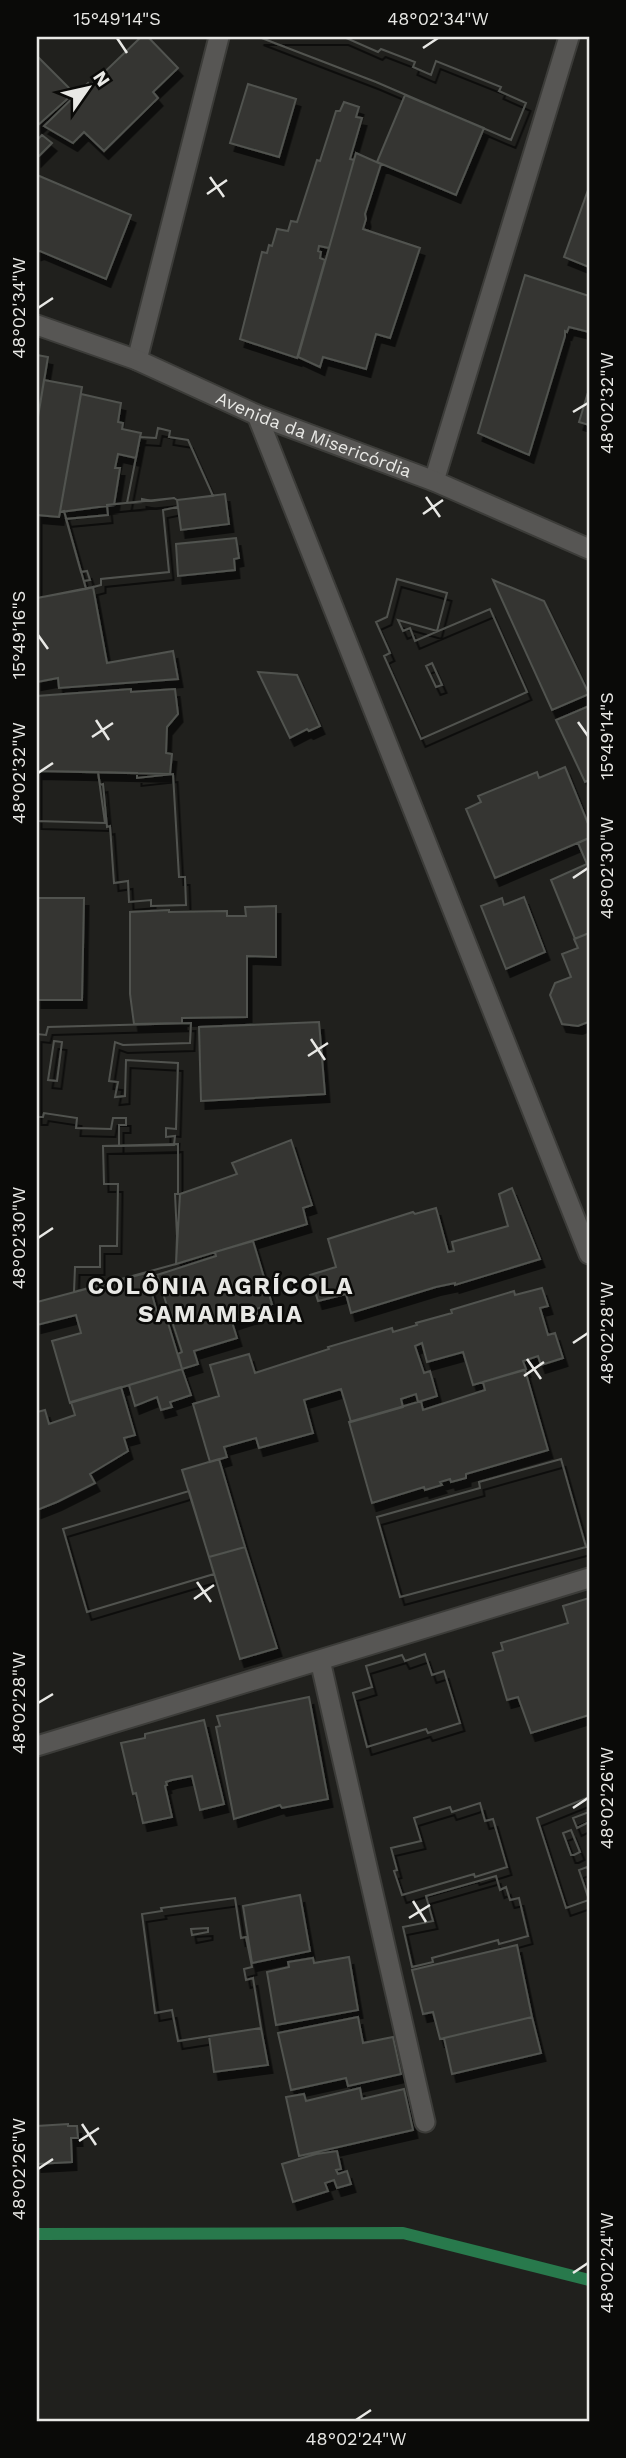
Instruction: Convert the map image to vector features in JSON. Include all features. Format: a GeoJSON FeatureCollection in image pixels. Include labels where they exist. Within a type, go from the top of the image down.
{"type":"FeatureCollection","features":[{"type":"Feature","properties":{"kind":"street"},"geometry":{"type":"LineString","coordinates":[[137,360],[219,37]]}},
{"type":"Feature","properties":{"kind":"street"},"geometry":{"type":"LineString","coordinates":[[434,481],[569,37]]}},
{"type":"Feature","properties":{"kind":"street","name":"Avenida da Misericórdia"},"geometry":{"type":"LineString","coordinates":[[37,325],[137,360],[257,415],[434,481],[589,549]]}},
{"type":"Feature","properties":{"kind":"street"},"geometry":{"type":"LineString","coordinates":[[257,415],[589,1254]]}},
{"type":"Feature","properties":{"kind":"street"},"geometry":{"type":"LineString","coordinates":[[37,1746],[589,1578]]}},
{"type":"Feature","properties":{"kind":"street"},"geometry":{"type":"LineString","coordinates":[[320,1660],[425,2122]]}},
{"type":"Feature","properties":{"kind":"building"},"geometry":{"type":"Polygon","coordinates":[[[141,37],[148,37],[178,68],[153,92],[158,98],[104,151],[84,132],[73,143],[44,126],[88,83],[90,86],[141,37]]]}},
{"type":"Feature","properties":{"kind":"building"},"geometry":{"type":"Polygon","coordinates":[[[259,37],[344,37],[378,52],[381,49],[415,62],[413,67],[431,75],[436,61],[501,87],[499,91],[526,103],[511,140],[376,82],[259,37]]]}},
{"type":"Feature","properties":{"kind":"building"},"geometry":{"type":"Polygon","coordinates":[[[259,37],[344,37],[378,52],[381,49],[415,62],[413,67],[431,75],[436,61],[501,87],[499,91],[526,103],[511,140],[376,82],[259,37]]]}},
{"type":"Feature","properties":{"kind":"building"},"geometry":{"type":"Polygon","coordinates":[[[37,56],[74,93],[37,126],[37,56]]]}},
{"type":"Feature","properties":{"kind":"building"},"geometry":{"type":"Polygon","coordinates":[[[248,84],[296,99],[279,157],[230,143],[248,84]]]}},
{"type":"Feature","properties":{"kind":"building"},"geometry":{"type":"Polygon","coordinates":[[[405,95],[484,128],[456,195],[377,162],[405,95]]]}},
{"type":"Feature","properties":{"kind":"building"},"geometry":{"type":"Polygon","coordinates":[[[344,102],[359,107],[356,117],[362,118],[350,159],[354,160],[329,248],[319,246],[320,258],[325,260],[297,358],[240,339],[262,252],[267,253],[269,245],[272,246],[277,229],[288,231],[291,221],[297,222],[336,111],[340,111],[344,102]]]}},
{"type":"Feature","properties":{"kind":"building"},"geometry":{"type":"Polygon","coordinates":[[[42,135],[52,143],[37,158],[37,140],[42,135]]]}},
{"type":"Feature","properties":{"kind":"building"},"geometry":{"type":"Polygon","coordinates":[[[356,153],[381,164],[363,229],[420,248],[390,338],[376,334],[366,369],[323,357],[320,367],[298,357],[356,153]]]}},
{"type":"Feature","properties":{"kind":"building"},"geometry":{"type":"Polygon","coordinates":[[[37,175],[131,215],[106,279],[37,252],[37,175]]]}},
{"type":"Feature","properties":{"kind":"building"},"geometry":{"type":"Polygon","coordinates":[[[589,191],[589,267],[564,257],[589,191]]]}},
{"type":"Feature","properties":{"kind":"building"},"geometry":{"type":"Polygon","coordinates":[[[525,275],[589,296],[589,332],[569,327],[567,332],[565,331],[529,455],[478,433],[525,275]]]}},
{"type":"Feature","properties":{"kind":"building"},"geometry":{"type":"Polygon","coordinates":[[[37,355],[48,357],[37,423],[37,355]]]}},
{"type":"Feature","properties":{"kind":"building"},"geometry":{"type":"Polygon","coordinates":[[[44,380],[82,387],[59,517],[37,515],[37,423],[44,380]]]}},
{"type":"Feature","properties":{"kind":"building"},"geometry":{"type":"Polygon","coordinates":[[[589,389],[589,425],[579,422],[589,389]]]}},
{"type":"Feature","properties":{"kind":"building"},"geometry":{"type":"Polygon","coordinates":[[[81,394],[121,403],[118,422],[123,423],[122,429],[141,433],[136,458],[118,454],[115,468],[120,468],[114,505],[60,512],[81,394]]]}},
{"type":"Feature","properties":{"kind":"building"},"geometry":{"type":"Polygon","coordinates":[[[158,428],[170,431],[169,437],[188,440],[213,496],[177,500],[142,499],[142,502],[127,503],[140,437],[156,438],[158,428]]]}},
{"type":"Feature","properties":{"kind":"building"},"geometry":{"type":"Polygon","coordinates":[[[158,428],[170,431],[169,437],[188,440],[213,496],[177,500],[142,499],[142,502],[127,503],[140,437],[156,438],[158,428]]]}},
{"type":"Feature","properties":{"kind":"building"},"geometry":{"type":"Polygon","coordinates":[[[225,494],[229,524],[181,530],[177,500],[225,494]]]}},
{"type":"Feature","properties":{"kind":"building"},"geometry":{"type":"Polygon","coordinates":[[[174,498],[178,507],[163,510],[169,572],[101,579],[101,585],[86,589],[84,581],[90,580],[87,571],[81,572],[66,519],[108,515],[107,505],[174,498]]]}},
{"type":"Feature","properties":{"kind":"building"},"geometry":{"type":"Polygon","coordinates":[[[174,498],[178,507],[163,510],[169,572],[101,579],[101,585],[86,589],[84,581],[90,580],[87,571],[81,572],[66,519],[108,515],[107,505],[174,498]]]}},
{"type":"Feature","properties":{"kind":"building"},"geometry":{"type":"Polygon","coordinates":[[[64,511],[86,589],[37,598],[37,515],[59,517],[60,512],[64,511]]]}},
{"type":"Feature","properties":{"kind":"building"},"geometry":{"type":"Polygon","coordinates":[[[64,511],[86,589],[37,598],[37,515],[59,517],[60,512],[64,511]]]}},
{"type":"Feature","properties":{"kind":"building"},"geometry":{"type":"Polygon","coordinates":[[[236,538],[239,558],[234,559],[235,570],[178,576],[176,544],[236,538]]]}},
{"type":"Feature","properties":{"kind":"building"},"geometry":{"type":"Polygon","coordinates":[[[397,579],[447,593],[437,631],[398,620],[403,631],[410,628],[415,641],[490,609],[527,692],[421,739],[384,656],[390,653],[376,622],[387,617],[397,579]],[[432,663],[426,666],[436,687],[442,685],[432,663]]]}},
{"type":"Feature","properties":{"kind":"building"},"geometry":{"type":"Polygon","coordinates":[[[397,579],[447,593],[437,631],[398,620],[403,631],[410,628],[415,641],[490,609],[527,692],[421,739],[384,656],[390,653],[376,622],[387,617],[397,579]],[[432,663],[426,666],[436,687],[442,685],[432,663]]]}},
{"type":"Feature","properties":{"kind":"building"},"geometry":{"type":"Polygon","coordinates":[[[493,580],[544,601],[589,694],[552,710],[493,580]]]}},
{"type":"Feature","properties":{"kind":"building"},"geometry":{"type":"Polygon","coordinates":[[[93,587],[107,663],[173,651],[178,679],[59,688],[58,678],[37,682],[37,598],[93,587]]]}},
{"type":"Feature","properties":{"kind":"building"},"geometry":{"type":"Polygon","coordinates":[[[258,672],[297,675],[320,726],[290,738],[258,672]]]}},
{"type":"Feature","properties":{"kind":"building"},"geometry":{"type":"Polygon","coordinates":[[[131,689],[131,692],[175,689],[178,714],[167,727],[166,753],[172,754],[170,774],[37,771],[37,696],[131,689]]]}},
{"type":"Feature","properties":{"kind":"building"},"geometry":{"type":"Polygon","coordinates":[[[589,706],[589,780],[585,782],[556,720],[589,706]]]}},
{"type":"Feature","properties":{"kind":"building"},"geometry":{"type":"Polygon","coordinates":[[[565,767],[589,826],[589,838],[495,878],[466,809],[481,802],[478,796],[537,772],[539,778],[565,767]]]}},
{"type":"Feature","properties":{"kind":"building"},"geometry":{"type":"Polygon","coordinates":[[[37,771],[98,772],[105,823],[37,821],[37,771]]]}},
{"type":"Feature","properties":{"kind":"building"},"geometry":{"type":"Polygon","coordinates":[[[37,771],[98,772],[105,823],[37,821],[37,771]]]}},
{"type":"Feature","properties":{"kind":"building"},"geometry":{"type":"Polygon","coordinates":[[[98,772],[137,773],[137,778],[173,774],[179,877],[185,877],[186,905],[151,906],[151,900],[129,902],[128,881],[114,883],[110,826],[107,827],[103,784],[100,785],[98,772]]]}},
{"type":"Feature","properties":{"kind":"building"},"geometry":{"type":"Polygon","coordinates":[[[98,772],[137,773],[137,778],[173,774],[179,877],[185,877],[186,905],[151,906],[151,900],[129,902],[128,881],[114,883],[110,826],[107,827],[103,784],[100,785],[98,772]]]}},
{"type":"Feature","properties":{"kind":"building"},"geometry":{"type":"Polygon","coordinates":[[[589,838],[589,933],[575,939],[551,880],[587,864],[578,843],[589,838]]]}},
{"type":"Feature","properties":{"kind":"building"},"geometry":{"type":"Polygon","coordinates":[[[524,897],[545,952],[506,969],[481,906],[502,898],[504,905],[524,897]]]}},
{"type":"Feature","properties":{"kind":"building"},"geometry":{"type":"Polygon","coordinates":[[[37,898],[84,898],[82,1000],[37,1000],[37,898]]]}},
{"type":"Feature","properties":{"kind":"building"},"geometry":{"type":"Polygon","coordinates":[[[276,906],[276,957],[247,956],[247,1017],[182,1018],[182,1023],[134,1024],[130,994],[130,912],[227,911],[227,916],[246,916],[245,907],[276,906]]]}},
{"type":"Feature","properties":{"kind":"building"},"geometry":{"type":"Polygon","coordinates":[[[589,933],[589,1025],[588,1022],[578,1026],[562,1024],[550,995],[555,983],[571,977],[562,954],[578,948],[574,939],[589,933]]]}},
{"type":"Feature","properties":{"kind":"building"},"geometry":{"type":"Polygon","coordinates":[[[319,1022],[325,1094],[201,1101],[199,1027],[319,1022]]]}},
{"type":"Feature","properties":{"kind":"building"},"geometry":{"type":"Polygon","coordinates":[[[191,1023],[190,1043],[123,1045],[115,1042],[109,1081],[118,1082],[115,1097],[125,1096],[126,1060],[178,1063],[176,1129],[166,1128],[166,1137],[175,1136],[174,1145],[119,1146],[119,1125],[126,1125],[126,1118],[113,1118],[111,1129],[76,1128],[77,1118],[44,1113],[43,1117],[37,1117],[37,1034],[46,1035],[48,1027],[191,1023]],[[54,1041],[48,1080],[57,1081],[62,1042],[54,1041]]]}},
{"type":"Feature","properties":{"kind":"building"},"geometry":{"type":"Polygon","coordinates":[[[191,1023],[190,1043],[123,1045],[115,1042],[109,1081],[118,1082],[115,1097],[125,1096],[126,1060],[178,1063],[176,1129],[166,1128],[166,1137],[175,1136],[174,1145],[119,1146],[119,1125],[126,1125],[126,1118],[113,1118],[111,1129],[76,1128],[77,1118],[44,1113],[43,1117],[37,1117],[37,1034],[46,1035],[48,1027],[191,1023]],[[54,1041],[48,1080],[57,1081],[62,1042],[54,1041]]]}},
{"type":"Feature","properties":{"kind":"building"},"geometry":{"type":"Polygon","coordinates":[[[291,1140],[312,1205],[303,1208],[307,1224],[176,1264],[180,1194],[237,1174],[232,1163],[291,1140]]]}},
{"type":"Feature","properties":{"kind":"building"},"geometry":{"type":"Polygon","coordinates":[[[178,1144],[178,1194],[175,1194],[176,1264],[74,1292],[75,1267],[100,1267],[100,1246],[117,1246],[118,1184],[104,1184],[103,1146],[178,1144]]]}},
{"type":"Feature","properties":{"kind":"building"},"geometry":{"type":"Polygon","coordinates":[[[178,1144],[178,1194],[175,1194],[176,1264],[74,1292],[75,1267],[100,1267],[100,1246],[117,1246],[118,1184],[104,1184],[103,1146],[178,1144]]]}},
{"type":"Feature","properties":{"kind":"building"},"geometry":{"type":"Polygon","coordinates":[[[512,1188],[540,1259],[351,1313],[346,1294],[318,1301],[310,1275],[336,1267],[328,1239],[413,1212],[415,1214],[436,1208],[448,1252],[454,1251],[452,1242],[508,1226],[499,1194],[512,1188]]]}},
{"type":"Feature","properties":{"kind":"building"},"geometry":{"type":"Polygon","coordinates":[[[253,1241],[272,1304],[256,1309],[257,1314],[232,1322],[237,1338],[194,1351],[198,1364],[182,1369],[178,1354],[182,1352],[157,1275],[216,1256],[215,1252],[253,1241]]]}},
{"type":"Feature","properties":{"kind":"building"},"geometry":{"type":"Polygon","coordinates":[[[146,1273],[158,1316],[165,1313],[182,1369],[70,1403],[52,1341],[81,1333],[76,1315],[37,1325],[37,1302],[146,1273]]]}},
{"type":"Feature","properties":{"kind":"building"},"geometry":{"type":"Polygon","coordinates":[[[542,1288],[548,1306],[540,1308],[548,1335],[555,1333],[563,1358],[541,1365],[538,1356],[523,1361],[526,1369],[473,1385],[463,1352],[427,1362],[422,1343],[415,1346],[424,1373],[430,1371],[437,1396],[418,1402],[416,1394],[401,1399],[403,1407],[351,1422],[341,1389],[304,1400],[313,1433],[259,1448],[256,1438],[224,1447],[227,1457],[210,1462],[193,1404],[219,1396],[210,1365],[249,1354],[255,1373],[392,1328],[393,1332],[417,1325],[416,1323],[452,1313],[451,1310],[514,1291],[515,1295],[542,1288]]]}},
{"type":"Feature","properties":{"kind":"building"},"geometry":{"type":"Polygon","coordinates":[[[182,1369],[191,1395],[170,1402],[172,1407],[161,1410],[157,1397],[135,1406],[129,1385],[182,1369]]]}},
{"type":"Feature","properties":{"kind":"building"},"geometry":{"type":"Polygon","coordinates":[[[525,1370],[548,1450],[466,1474],[466,1478],[451,1482],[450,1479],[440,1482],[442,1485],[425,1490],[424,1487],[372,1503],[349,1422],[421,1401],[423,1410],[485,1390],[483,1382],[525,1370]]]}},
{"type":"Feature","properties":{"kind":"building"},"geometry":{"type":"Polygon","coordinates":[[[121,1387],[135,1435],[124,1438],[128,1451],[90,1474],[95,1483],[37,1510],[37,1412],[45,1410],[49,1424],[75,1415],[71,1402],[121,1387]]]}},
{"type":"Feature","properties":{"kind":"building"},"geometry":{"type":"Polygon","coordinates":[[[219,1459],[245,1547],[209,1557],[182,1470],[219,1459]]]}},
{"type":"Feature","properties":{"kind":"building"},"geometry":{"type":"Polygon","coordinates":[[[561,1459],[586,1547],[400,1597],[377,1517],[480,1488],[479,1482],[561,1459]]]}},
{"type":"Feature","properties":{"kind":"building"},"geometry":{"type":"Polygon","coordinates":[[[561,1459],[586,1547],[400,1597],[377,1517],[480,1488],[479,1482],[561,1459]]]}},
{"type":"Feature","properties":{"kind":"building"},"geometry":{"type":"Polygon","coordinates":[[[189,1491],[214,1574],[87,1612],[63,1529],[189,1491]]]}},
{"type":"Feature","properties":{"kind":"building"},"geometry":{"type":"Polygon","coordinates":[[[189,1491],[214,1574],[87,1612],[63,1529],[189,1491]]]}},
{"type":"Feature","properties":{"kind":"building"},"geometry":{"type":"Polygon","coordinates":[[[245,1547],[277,1648],[240,1659],[209,1557],[245,1547]]]}},
{"type":"Feature","properties":{"kind":"building"},"geometry":{"type":"Polygon","coordinates":[[[589,1598],[589,1715],[531,1733],[518,1697],[507,1700],[493,1653],[503,1650],[501,1643],[568,1623],[563,1606],[589,1598]]]}},
{"type":"Feature","properties":{"kind":"building"},"geometry":{"type":"Polygon","coordinates":[[[425,1654],[432,1675],[444,1671],[460,1723],[428,1733],[426,1729],[367,1747],[353,1693],[372,1687],[366,1666],[402,1655],[405,1661],[425,1654]]]}},
{"type":"Feature","properties":{"kind":"building"},"geometry":{"type":"Polygon","coordinates":[[[425,1654],[432,1675],[444,1671],[460,1723],[428,1733],[426,1729],[367,1747],[353,1693],[372,1687],[366,1666],[402,1655],[405,1661],[425,1654]]]}},
{"type":"Feature","properties":{"kind":"building"},"geometry":{"type":"Polygon","coordinates":[[[309,1697],[328,1799],[282,1808],[280,1805],[234,1819],[216,1727],[220,1726],[217,1716],[309,1697]]]}},
{"type":"Feature","properties":{"kind":"building"},"geometry":{"type":"Polygon","coordinates":[[[204,1720],[224,1804],[200,1810],[192,1776],[172,1780],[166,1782],[165,1786],[172,1817],[143,1823],[121,1743],[145,1738],[145,1734],[204,1720]]]}},
{"type":"Feature","properties":{"kind":"building"},"geometry":{"type":"Polygon","coordinates":[[[589,1797],[589,1812],[573,1818],[577,1828],[589,1822],[589,1872],[587,1867],[579,1870],[589,1900],[566,1908],[537,1818],[589,1797]],[[571,1830],[563,1833],[571,1855],[580,1852],[571,1830]]]}},
{"type":"Feature","properties":{"kind":"building"},"geometry":{"type":"Polygon","coordinates":[[[589,1797],[589,1812],[573,1818],[577,1828],[589,1822],[589,1872],[587,1867],[579,1870],[589,1900],[566,1908],[537,1818],[589,1797]],[[571,1830],[563,1833],[571,1855],[580,1852],[571,1830]]]}},
{"type":"Feature","properties":{"kind":"building"},"geometry":{"type":"Polygon","coordinates":[[[480,1803],[485,1821],[493,1819],[507,1867],[402,1895],[394,1871],[397,1870],[391,1848],[421,1841],[414,1818],[450,1807],[452,1812],[480,1803]]]}},
{"type":"Feature","properties":{"kind":"building"},"geometry":{"type":"Polygon","coordinates":[[[480,1803],[485,1821],[493,1819],[507,1867],[402,1895],[394,1871],[397,1870],[391,1848],[421,1841],[414,1818],[450,1807],[452,1812],[480,1803]]]}},
{"type":"Feature","properties":{"kind":"building"},"geometry":{"type":"Polygon","coordinates":[[[496,1876],[500,1890],[506,1887],[510,1900],[519,1898],[528,1936],[499,1944],[498,1940],[432,1958],[433,1962],[412,1967],[403,1927],[433,1921],[426,1896],[496,1876]]]}},
{"type":"Feature","properties":{"kind":"building"},"geometry":{"type":"Polygon","coordinates":[[[496,1876],[500,1890],[506,1887],[510,1900],[519,1898],[528,1936],[499,1944],[498,1940],[432,1958],[433,1962],[412,1967],[403,1927],[433,1921],[426,1896],[496,1876]]]}},
{"type":"Feature","properties":{"kind":"building"},"geometry":{"type":"Polygon","coordinates":[[[300,1895],[310,1951],[252,1963],[243,1906],[300,1895]]]}},
{"type":"Feature","properties":{"kind":"building"},"geometry":{"type":"Polygon","coordinates":[[[235,1898],[241,1938],[246,1937],[252,1967],[244,1969],[246,1980],[253,1978],[261,2028],[178,2041],[172,2010],[155,2013],[142,1914],[162,1911],[161,1908],[235,1898]],[[208,1928],[191,1929],[192,1935],[208,1932],[208,1928]]]}},
{"type":"Feature","properties":{"kind":"building"},"geometry":{"type":"Polygon","coordinates":[[[235,1898],[241,1938],[246,1937],[252,1967],[244,1969],[246,1980],[253,1978],[261,2028],[178,2041],[172,2010],[155,2013],[142,1914],[162,1911],[161,1908],[235,1898]],[[208,1928],[191,1929],[192,1935],[208,1932],[208,1928]]]}},
{"type":"Feature","properties":{"kind":"building"},"geometry":{"type":"Polygon","coordinates":[[[517,1945],[532,2017],[440,2039],[433,2012],[423,2014],[412,1970],[517,1945]]]}},
{"type":"Feature","properties":{"kind":"building"},"geometry":{"type":"Polygon","coordinates":[[[349,1957],[358,2010],[276,2025],[267,1972],[289,1967],[288,1962],[313,1958],[314,1963],[349,1957]]]}},
{"type":"Feature","properties":{"kind":"building"},"geometry":{"type":"Polygon","coordinates":[[[358,2017],[363,2043],[393,2037],[401,2074],[348,2086],[346,2078],[291,2090],[278,2033],[358,2017]]]}},
{"type":"Feature","properties":{"kind":"building"},"geometry":{"type":"Polygon","coordinates":[[[532,2017],[541,2053],[452,2074],[444,2038],[532,2017]]]}},
{"type":"Feature","properties":{"kind":"building"},"geometry":{"type":"Polygon","coordinates":[[[261,2028],[268,2065],[214,2072],[209,2036],[261,2028]]]}},
{"type":"Feature","properties":{"kind":"building"},"geometry":{"type":"Polygon","coordinates":[[[360,2088],[362,2099],[404,2089],[413,2130],[299,2156],[286,2097],[304,2094],[306,2101],[360,2088]]]}},
{"type":"Feature","properties":{"kind":"building"},"geometry":{"type":"Polygon","coordinates":[[[37,2126],[77,2126],[78,2138],[71,2138],[72,2162],[37,2164],[37,2126]]]}},
{"type":"Feature","properties":{"kind":"building"},"geometry":{"type":"Polygon","coordinates":[[[337,2151],[341,2169],[336,2170],[338,2174],[347,2171],[351,2184],[337,2188],[334,2180],[325,2183],[328,2191],[293,2202],[282,2164],[337,2151]]]}},
{"type":"Feature","properties":{"kind":"waterway"},"geometry":{"type":"LineString","coordinates":[[37,2234],[403,2233],[589,2280]]}},
{"type":"Feature","properties":{"kind":"district","name":"COLÔNIA AGRÍCOLA SAMAMBAIA"},"geometry":{"type":"Point","coordinates":[221,1300]}}]}
